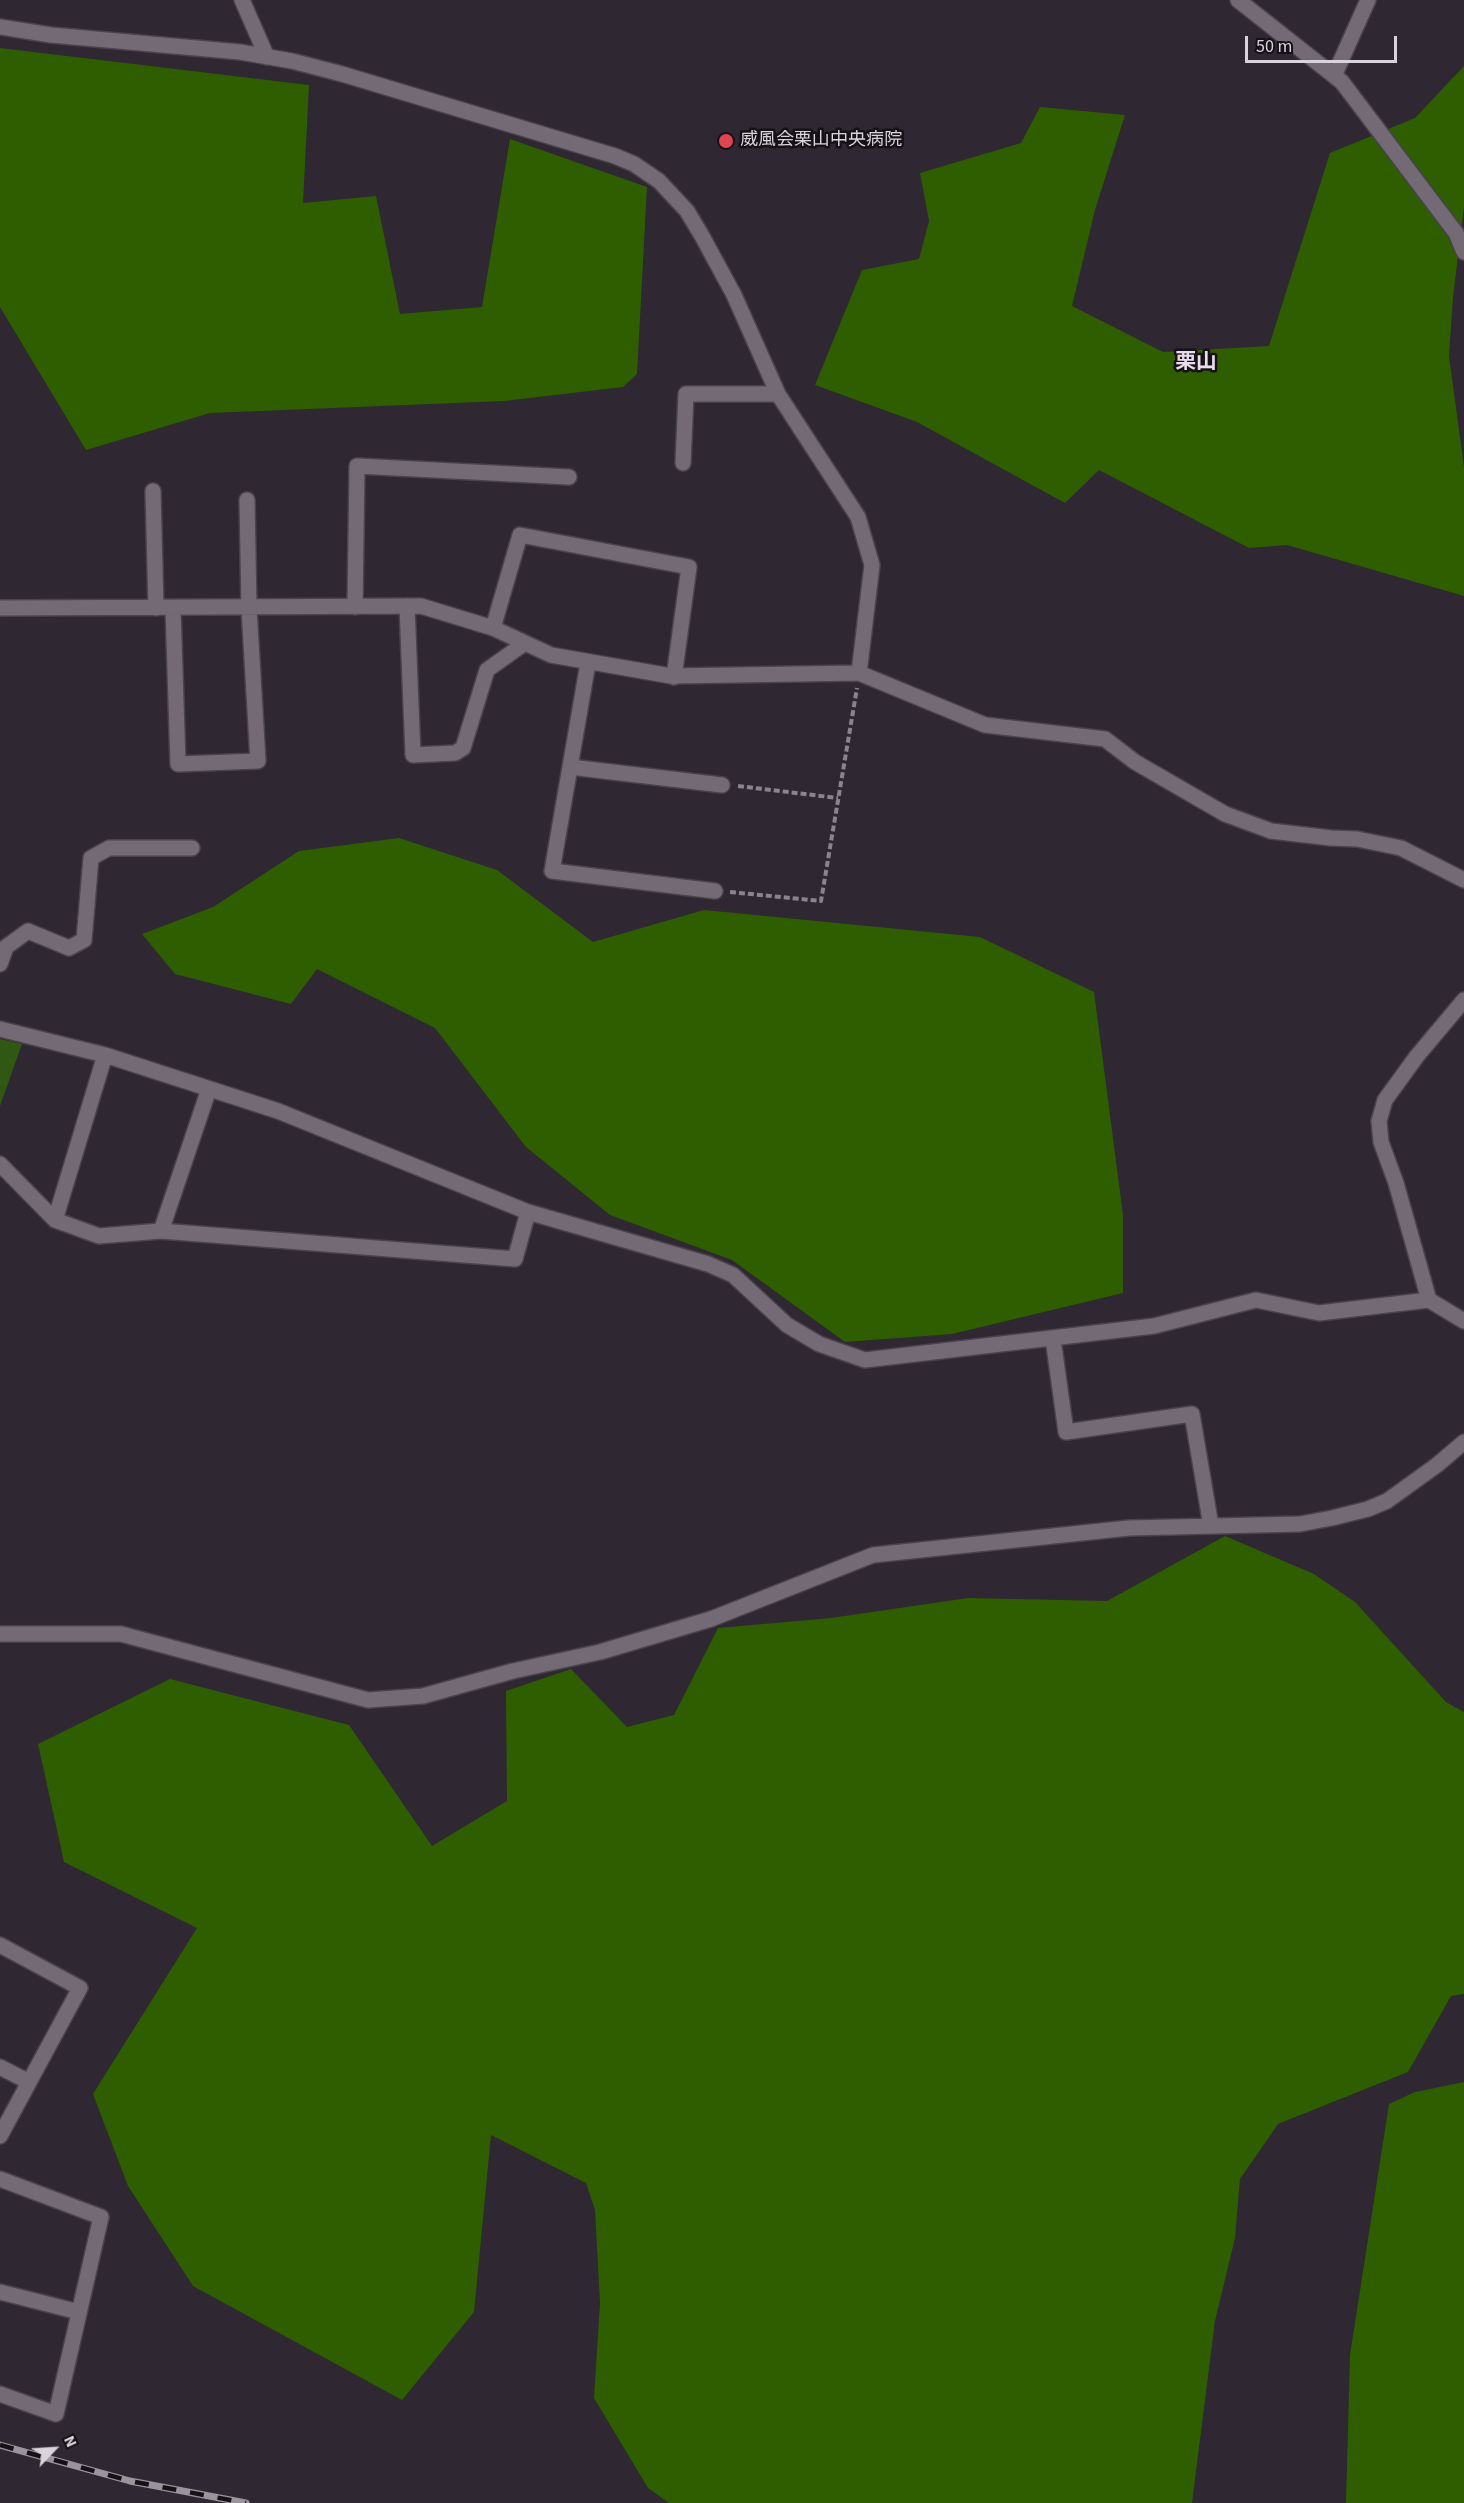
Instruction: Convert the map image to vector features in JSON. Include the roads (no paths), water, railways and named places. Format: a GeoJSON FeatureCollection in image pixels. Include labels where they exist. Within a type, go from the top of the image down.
{"type":"FeatureCollection","features":[{"type":"Feature","properties":{"kind":"street"},"geometry":{"type":"LineString","coordinates":[[242,0],[267,57]]}},
{"type":"Feature","properties":{"kind":"street"},"geometry":{"type":"LineString","coordinates":[[1238,0],[1342,82],[1456,233],[1464,252]]}},
{"type":"Feature","properties":{"kind":"street"},"geometry":{"type":"LineString","coordinates":[[1334,76],[1368,0]]}},
{"type":"Feature","properties":{"kind":"street"},"geometry":{"type":"LineString","coordinates":[[0,27],[51,35],[240,52],[342,74],[615,156],[634,164],[659,181],[692,219],[734,295],[778,393],[858,517],[872,565],[859,673]]}},
{"type":"Feature","properties":{"kind":"street"},"geometry":{"type":"LineString","coordinates":[[683,463],[686,394],[778,393]]}},
{"type":"Feature","properties":{"kind":"street"},"geometry":{"type":"LineString","coordinates":[[355,607],[357,466],[569,477]]}},
{"type":"Feature","properties":{"kind":"street"},"geometry":{"type":"LineString","coordinates":[[153,491],[156,608]]}},
{"type":"Feature","properties":{"kind":"street"},"geometry":{"type":"LineString","coordinates":[[173,608],[178,764],[258,761],[249,608],[247,500]]}},
{"type":"Feature","properties":{"kind":"street"},"geometry":{"type":"LineString","coordinates":[[493,628],[520,535],[689,567],[674,676]]}},
{"type":"Feature","properties":{"kind":"street"},"geometry":{"type":"LineString","coordinates":[[407,606],[412,755],[455,753],[463,748],[487,670],[525,643]]}},
{"type":"Feature","properties":{"kind":"street"},"geometry":{"type":"LineString","coordinates":[[0,608],[421,606],[493,628],[551,655],[588,663],[674,676],[859,673],[985,725],[1105,739],[1134,762],[1225,814],[1271,831],[1331,838],[1357,838],[1401,848],[1464,880]]}},
{"type":"Feature","properties":{"kind":"street"},"geometry":{"type":"LineString","coordinates":[[588,663],[552,871],[715,891]]}},
{"type":"Feature","properties":{"kind":"street"},"geometry":{"type":"LineString","coordinates":[[570,767],[722,785]]}},
{"type":"Feature","properties":{"kind":"street"},"geometry":{"type":"LineString","coordinates":[[0,964],[6,947],[28,931],[69,948],[84,940],[91,858],[109,848],[192,848]]}},
{"type":"Feature","properties":{"kind":"street"},"geometry":{"type":"LineString","coordinates":[[1429,1300],[1399,1194],[1381,1142],[1379,1120],[1385,1100],[1464,1000]]}},
{"type":"Feature","properties":{"kind":"street"},"geometry":{"type":"LineString","coordinates":[[0,1029],[105,1055],[278,1111],[528,1212],[708,1264],[733,1275],[787,1324],[819,1344],[865,1360],[1154,1326],[1256,1300],[1319,1313],[1429,1300],[1464,1321]]}},
{"type":"Feature","properties":{"kind":"street"},"geometry":{"type":"LineString","coordinates":[[55,1220],[105,1055]]}},
{"type":"Feature","properties":{"kind":"street"},"geometry":{"type":"LineString","coordinates":[[161,1231],[209,1089]]}},
{"type":"Feature","properties":{"kind":"street"},"geometry":{"type":"LineString","coordinates":[[0,1164],[32,1200],[55,1220],[99,1236],[161,1231],[514,1258],[528,1212]]}},
{"type":"Feature","properties":{"kind":"street"},"geometry":{"type":"LineString","coordinates":[[1053,1339],[1066,1432],[1192,1414],[1211,1526]]}},
{"type":"Feature","properties":{"kind":"street"},"geometry":{"type":"LineString","coordinates":[[0,1634],[121,1634],[368,1700],[423,1696],[513,1671],[600,1652],[711,1618],[873,1555],[1129,1528],[1300,1524],[1368,1509],[1387,1501],[1437,1465],[1464,1442]]}},
{"type":"Feature","properties":{"kind":"street"},"geometry":{"type":"LineString","coordinates":[[0,1945],[80,1988],[0,2136]]}},
{"type":"Feature","properties":{"kind":"street"},"geometry":{"type":"LineString","coordinates":[[0,2067],[29,2082]]}},
{"type":"Feature","properties":{"kind":"street"},"geometry":{"type":"LineString","coordinates":[[0,2179],[100,2217],[56,2414],[0,2394]]}},
{"type":"Feature","properties":{"kind":"street"},"geometry":{"type":"LineString","coordinates":[[0,2292],[79,2312]]}},
{"type":"Feature","properties":{"kind":"railway"},"geometry":{"type":"LineString","coordinates":[[0,2445],[130,2481],[246,2503]]}},
{"type":"Feature","properties":{"kind":"place","name":"威風会栗山中央病院"},"geometry":{"type":"Point","coordinates":[726,141]}},
{"type":"Feature","properties":{"kind":"district","name":"栗山"},"geometry":{"type":"Point","coordinates":[1196,363]}}]}
